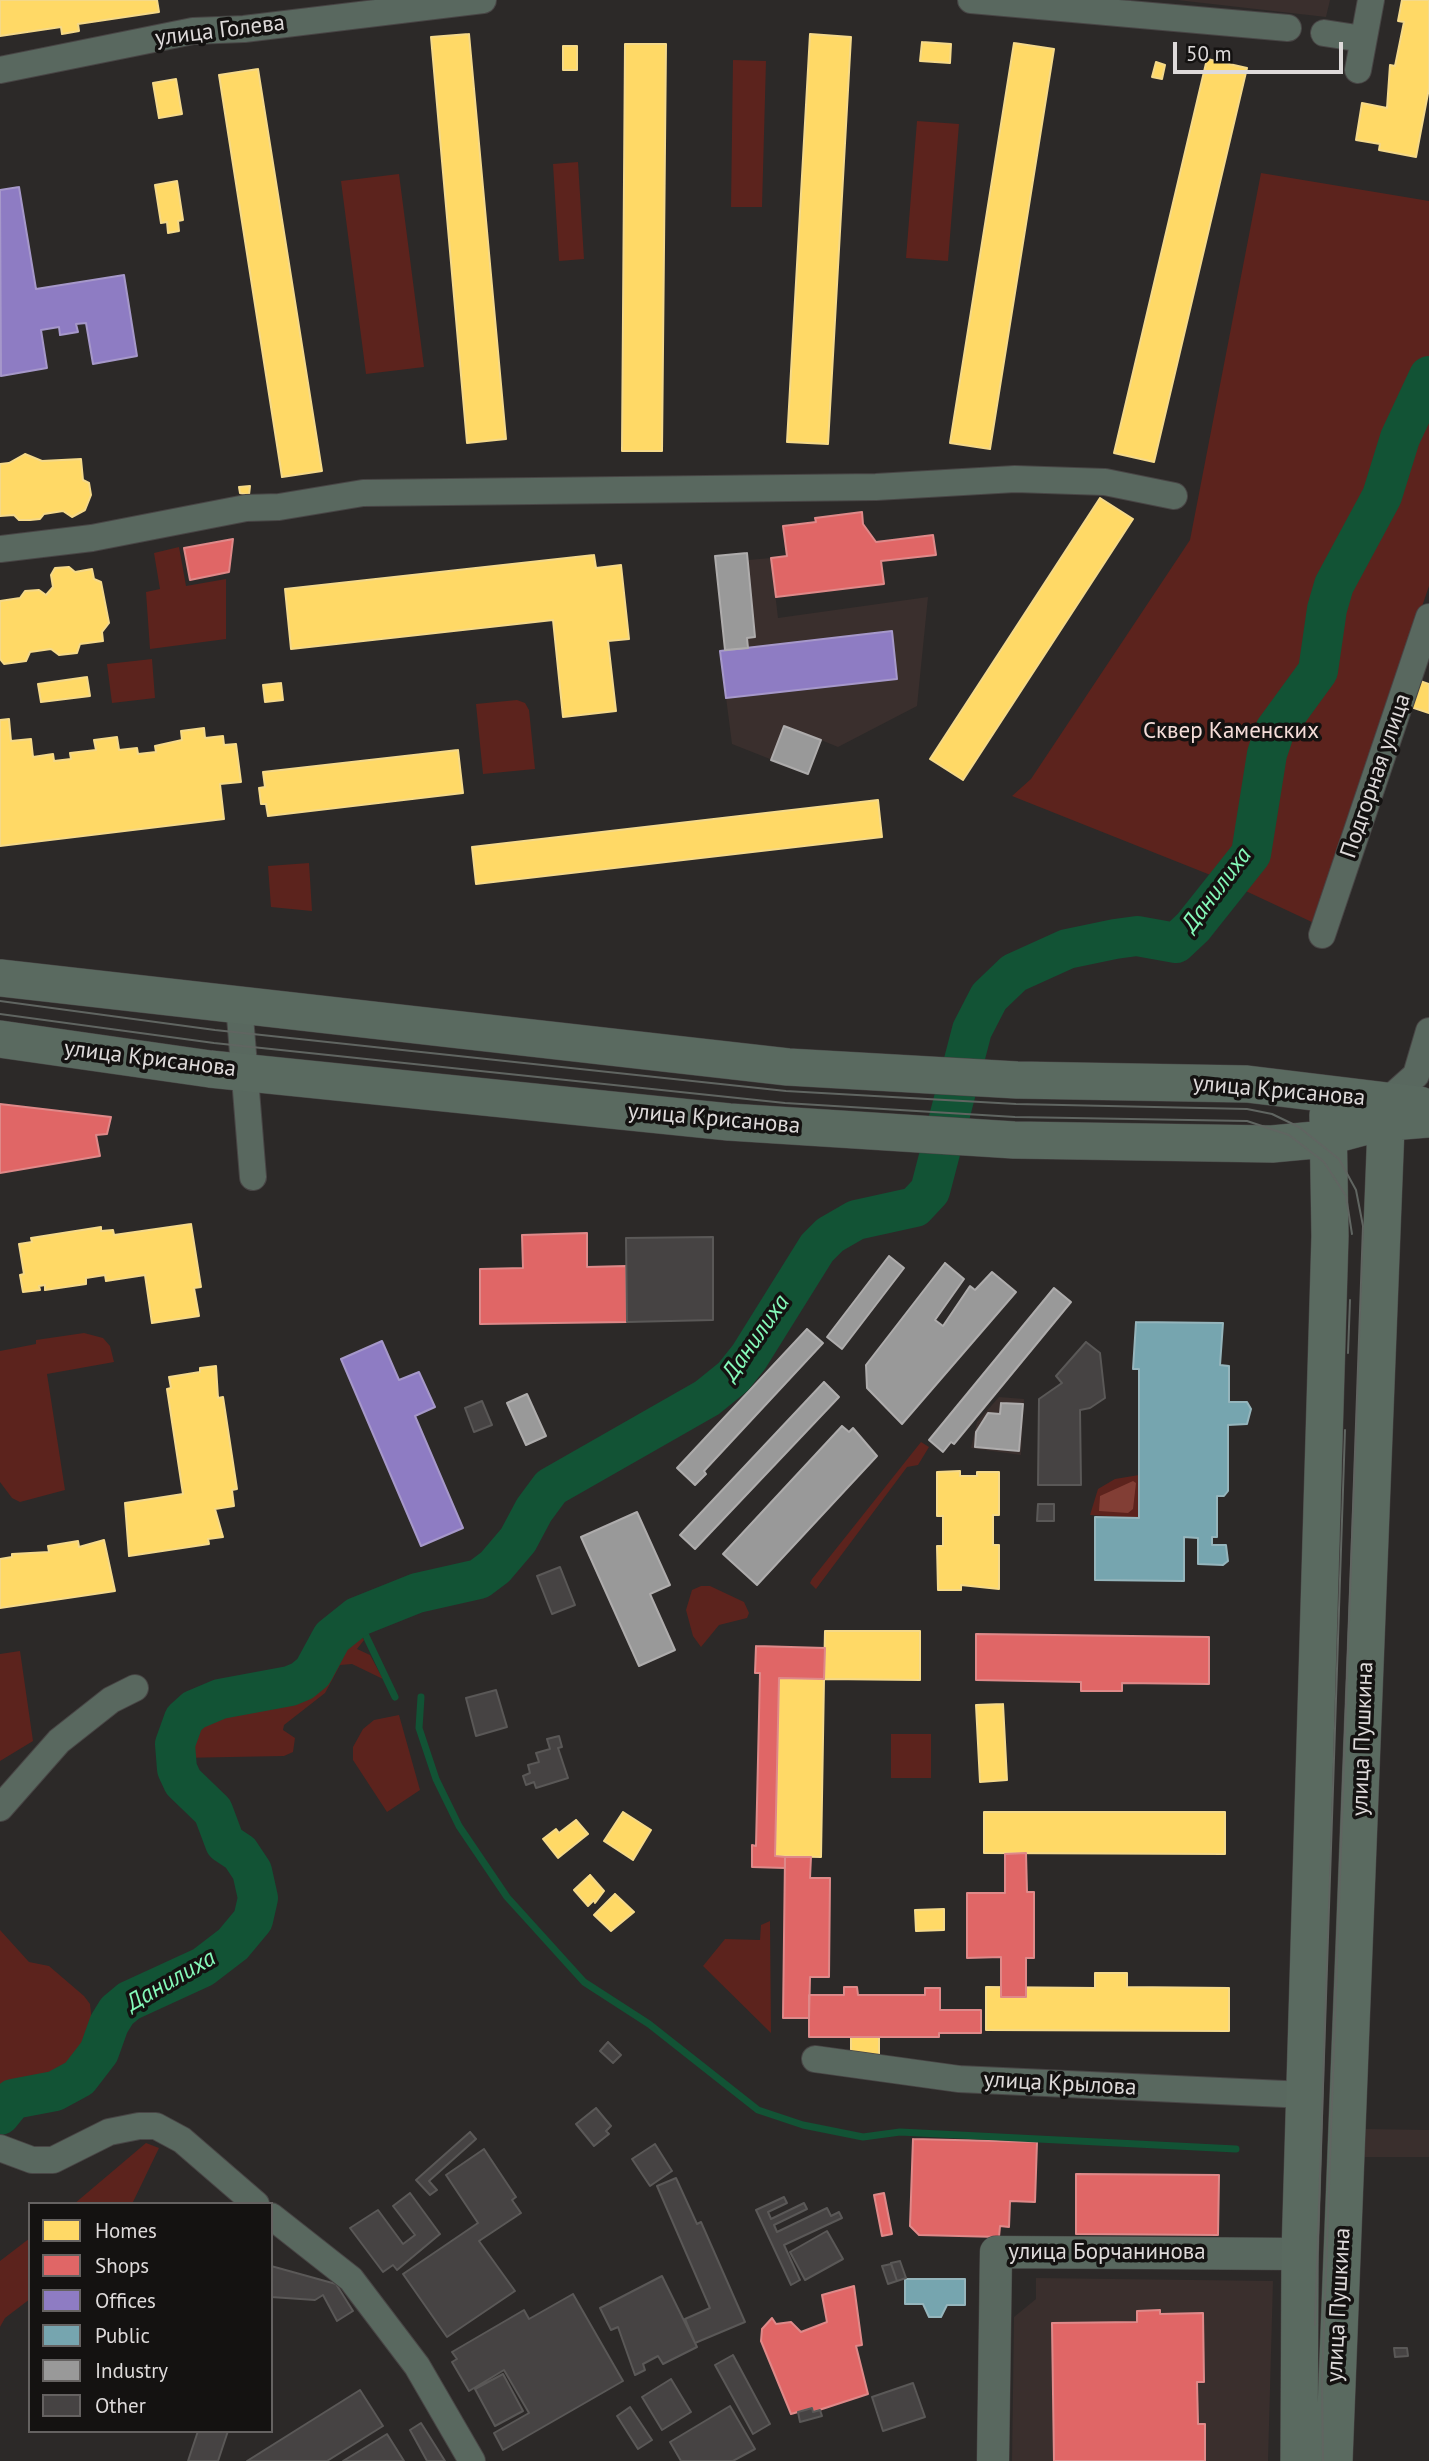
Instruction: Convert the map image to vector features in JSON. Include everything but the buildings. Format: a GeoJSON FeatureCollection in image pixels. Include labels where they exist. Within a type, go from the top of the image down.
{"type":"FeatureCollection","features":[{"type":"Feature","properties":{"kind":"main road","name":"улица Крисанова"},"geometry":{"type":"LineString","coordinates":[[0,978],[573,1045],[788,1067],[1017,1080],[1207,1083],[1329,1093],[1387,1112],[1429,1119]]}},
{"type":"Feature","properties":{"kind":"main road","name":"улица Крисанова"},"geometry":{"type":"LineString","coordinates":[[0,1039],[245,1072],[570,1105],[784,1126],[1014,1140],[1272,1144],[1328,1136],[1387,1112],[1429,1107]]}},
{"type":"Feature","properties":{"kind":"main road","name":"улица Пушкина"},"geometry":{"type":"LineString","coordinates":[[1299,2461],[1300,2254],[1330,1236],[1329,1093]]}},
{"type":"Feature","properties":{"kind":"main road","name":"улица Пушкина"},"geometry":{"type":"LineString","coordinates":[[1334,2461],[1387,1112]]}},
{"type":"Feature","properties":{"kind":"street","name":"улица Голева"},"geometry":{"type":"LineString","coordinates":[[0,70],[194,31],[244,29],[483,0]]}},
{"type":"Feature","properties":{"kind":"street"},"geometry":{"type":"LineString","coordinates":[[971,0],[1288,28]]}},
{"type":"Feature","properties":{"kind":"street"},"geometry":{"type":"LineString","coordinates":[[1358,70],[1371,0]]}},
{"type":"Feature","properties":{"kind":"street"},"geometry":{"type":"LineString","coordinates":[[1325,33],[1363,39]]}},
{"type":"Feature","properties":{"kind":"street"},"geometry":{"type":"LineString","coordinates":[[0,549],[92,538],[246,508],[279,507],[363,493],[863,487],[1015,479],[1105,482],[1174,496]]}},
{"type":"Feature","properties":{"kind":"street","name":"Подгорная улица"},"geometry":{"type":"LineString","coordinates":[[1322,935],[1429,617]]}},
{"type":"Feature","properties":{"kind":"street"},"geometry":{"type":"LineString","coordinates":[[239,1004],[253,1177]]}},
{"type":"Feature","properties":{"kind":"street"},"geometry":{"type":"LineString","coordinates":[[1387,1112],[1416,1075],[1429,1031]]}},
{"type":"Feature","properties":{"kind":"street"},"geometry":{"type":"LineString","coordinates":[[0,1808],[59,1741],[111,1700],[135,1688]]}},
{"type":"Feature","properties":{"kind":"street","name":"улица Крылова"},"geometry":{"type":"LineString","coordinates":[[815,2059],[959,2079],[1306,2095]]}},
{"type":"Feature","properties":{"kind":"street"},"geometry":{"type":"LineString","coordinates":[[0,2148],[32,2160],[53,2160],[110,2132],[149,2125],[163,2128],[182,2140],[254,2202]]}},
{"type":"Feature","properties":{"kind":"street"},"geometry":{"type":"LineString","coordinates":[[273,2218],[351,2278],[417,2366],[472,2461]]}},
{"type":"Feature","properties":{"kind":"street","name":"улица Борчанинова"},"geometry":{"type":"LineString","coordinates":[[993,2461],[996,2252],[1300,2254]]}},
{"type":"Feature","properties":{"kind":"shaded area"},"geometry":{"type":"Polygon","coordinates":[[[1177,0],[1330,0],[1326,17],[1177,0]]]}},
{"type":"Feature","properties":{"kind":"shaded area"},"geometry":{"type":"Polygon","coordinates":[[[747,553],[748,560],[771,558],[778,618],[928,597],[917,706],[838,747],[821,740],[808,774],[732,744],[720,651],[725,650],[715,556],[747,553]]]}},
{"type":"Feature","properties":{"kind":"shaded area"},"geometry":{"type":"Polygon","coordinates":[[[999,1397],[1024,1399],[1021,1455],[971,1448],[977,1422],[999,1397]]]}},
{"type":"Feature","properties":{"kind":"shaded area"},"geometry":{"type":"Polygon","coordinates":[[[1133,1481],[1136,1483],[1133,1509],[1128,1513],[1099,1511],[1100,1496],[1133,1481]]]}},
{"type":"Feature","properties":{"kind":"shaded area"},"geometry":{"type":"Polygon","coordinates":[[[1365,2129],[1429,2130],[1429,2157],[1362,2157],[1365,2129]]]}},
{"type":"Feature","properties":{"kind":"shaded area"},"geometry":{"type":"Polygon","coordinates":[[[1036,2278],[1273,2281],[1268,2461],[1012,2461],[1014,2317],[1036,2299],[1036,2278]]]}},
{"type":"Feature","properties":{"kind":"green space"},"geometry":{"type":"Polygon","coordinates":[[[733,60],[766,61],[762,207],[731,207],[733,60]]]}},
{"type":"Feature","properties":{"kind":"green space"},"geometry":{"type":"Polygon","coordinates":[[[917,121],[959,124],[948,261],[906,258],[917,121]]]}},
{"type":"Feature","properties":{"kind":"green space"},"geometry":{"type":"Polygon","coordinates":[[[578,162],[584,259],[559,261],[553,164],[578,162]]]}},
{"type":"Feature","properties":{"kind":"green space","name":"Сквер Каменских"},"geometry":{"type":"Polygon","coordinates":[[[1261,173],[1429,201],[1429,586],[1314,923],[1218,878],[1012,796],[1031,779],[1190,540],[1261,173]]]}},
{"type":"Feature","properties":{"kind":"green space"},"geometry":{"type":"Polygon","coordinates":[[[399,174],[424,367],[366,374],[341,181],[399,174]]]}},
{"type":"Feature","properties":{"kind":"green space"},"geometry":{"type":"Polygon","coordinates":[[[179,547],[186,586],[226,579],[226,639],[150,649],[146,592],[160,589],[154,553],[179,547]]]}},
{"type":"Feature","properties":{"kind":"green space"},"geometry":{"type":"Polygon","coordinates":[[[152,659],[155,698],[112,703],[107,664],[152,659]]]}},
{"type":"Feature","properties":{"kind":"green space"},"geometry":{"type":"Polygon","coordinates":[[[517,700],[525,703],[529,710],[535,769],[483,774],[476,704],[517,700]]]}},
{"type":"Feature","properties":{"kind":"green space"},"geometry":{"type":"Polygon","coordinates":[[[309,863],[312,911],[271,907],[268,866],[309,863]]]}},
{"type":"Feature","properties":{"kind":"green space"},"geometry":{"type":"Polygon","coordinates":[[[84,1333],[103,1338],[110,1346],[114,1362],[47,1374],[65,1490],[20,1502],[12,1498],[0,1482],[0,1351],[36,1344],[36,1340],[84,1333]]]}},
{"type":"Feature","properties":{"kind":"green space"},"geometry":{"type":"Polygon","coordinates":[[[921,1442],[929,1447],[918,1465],[907,1467],[816,1589],[810,1583],[812,1579],[921,1442]]]}},
{"type":"Feature","properties":{"kind":"green space"},"geometry":{"type":"Polygon","coordinates":[[[1139,1475],[1139,1518],[1090,1515],[1098,1489],[1115,1479],[1139,1475]]]}},
{"type":"Feature","properties":{"kind":"green space"},"geometry":{"type":"Polygon","coordinates":[[[710,1586],[744,1602],[749,1613],[747,1618],[719,1625],[701,1647],[693,1636],[686,1610],[692,1590],[710,1586]]]}},
{"type":"Feature","properties":{"kind":"green space"},"geometry":{"type":"Polygon","coordinates":[[[354,1625],[364,1640],[357,1649],[370,1655],[383,1679],[352,1664],[340,1665],[325,1693],[284,1725],[283,1730],[295,1738],[293,1752],[284,1756],[178,1758],[178,1747],[185,1726],[197,1713],[228,1700],[302,1684],[315,1674],[336,1638],[354,1625]]]}},
{"type":"Feature","properties":{"kind":"green space"},"geometry":{"type":"Polygon","coordinates":[[[20,1651],[33,1741],[0,1761],[0,1654],[20,1651]]]}},
{"type":"Feature","properties":{"kind":"green space"},"geometry":{"type":"Polygon","coordinates":[[[399,1715],[420,1790],[387,1812],[353,1760],[353,1747],[363,1729],[374,1720],[399,1715]]]}},
{"type":"Feature","properties":{"kind":"green space"},"geometry":{"type":"Polygon","coordinates":[[[891,1734],[931,1734],[931,1778],[891,1778],[891,1734]]]}},
{"type":"Feature","properties":{"kind":"green space"},"geometry":{"type":"Polygon","coordinates":[[[770,1921],[771,2033],[703,1966],[725,1939],[760,1940],[761,1925],[770,1921]]]}},
{"type":"Feature","properties":{"kind":"green space"},"geometry":{"type":"Polygon","coordinates":[[[0,1930],[29,1962],[49,1966],[84,1996],[90,2004],[94,2040],[86,2059],[73,2074],[57,2083],[15,2093],[0,2104],[0,1930]]]}},
{"type":"Feature","properties":{"kind":"green space"},"geometry":{"type":"Polygon","coordinates":[[[146,2143],[159,2148],[133,2202],[76,2202],[146,2143]]]}},
{"type":"Feature","properties":{"kind":"green space"},"geometry":{"type":"Polygon","coordinates":[[[28,2240],[28,2301],[5,2318],[0,2327],[0,2261],[28,2240]]]}},
{"type":"Feature","properties":{"kind":"waterway","name":"Данилиха"},"geometry":{"type":"LineString","coordinates":[[0,2115],[13,2099],[55,2091],[79,2078],[99,2052],[117,2011],[129,2001],[203,1967],[233,1944],[253,1920],[258,1898],[252,1871],[240,1853],[225,1843],[213,1811],[183,1782],[177,1769],[175,1744],[184,1719],[194,1710],[220,1699],[290,1686],[302,1681],[313,1672],[332,1637],[357,1617],[417,1593],[479,1579],[495,1567],[518,1540],[534,1510],[551,1487],[707,1398],[733,1377],[749,1357],[817,1248],[830,1235],[856,1220],[915,1207],[930,1191],[972,1030],[989,997],[1014,973],[1067,949],[1115,939],[1137,936],[1176,943],[1193,927],[1251,854],[1267,754],[1275,730],[1318,671],[1327,609],[1334,585],[1382,496],[1400,438],[1429,376]]}},
{"type":"Feature","properties":{"kind":"waterway"},"geometry":{"type":"LineString","coordinates":[[357,1617],[395,1697]]}},
{"type":"Feature","properties":{"kind":"waterway"},"geometry":{"type":"LineString","coordinates":[[421,1697],[419,1728],[436,1779],[459,1826],[507,1897],[584,1982],[649,2024],[758,2110],[803,2125],[863,2137],[900,2132],[1236,2149]]}},
{"type":"Feature","properties":{"kind":"tram line"},"geometry":{"type":"LineString","coordinates":[[0,1001],[215,1030],[786,1091],[1016,1104],[1247,1109],[1272,1114],[1299,1127],[1339,1159],[1356,1190],[1363,1226],[1322,2383],[1323,2461]]}},
{"type":"Feature","properties":{"kind":"tram line"},"geometry":{"type":"LineString","coordinates":[[0,1014],[214,1043],[785,1103],[1015,1117],[1247,1121],[1289,1135],[1324,1162],[1346,1196],[1352,1234]]}},
{"type":"Feature","properties":{"kind":"tram line"},"geometry":{"type":"LineString","coordinates":[[1348,1353],[1350,1300]]}},
{"type":"Feature","properties":{"kind":"tram line"},"geometry":{"type":"LineString","coordinates":[[1315,2325],[1345,1430]]}}]}
